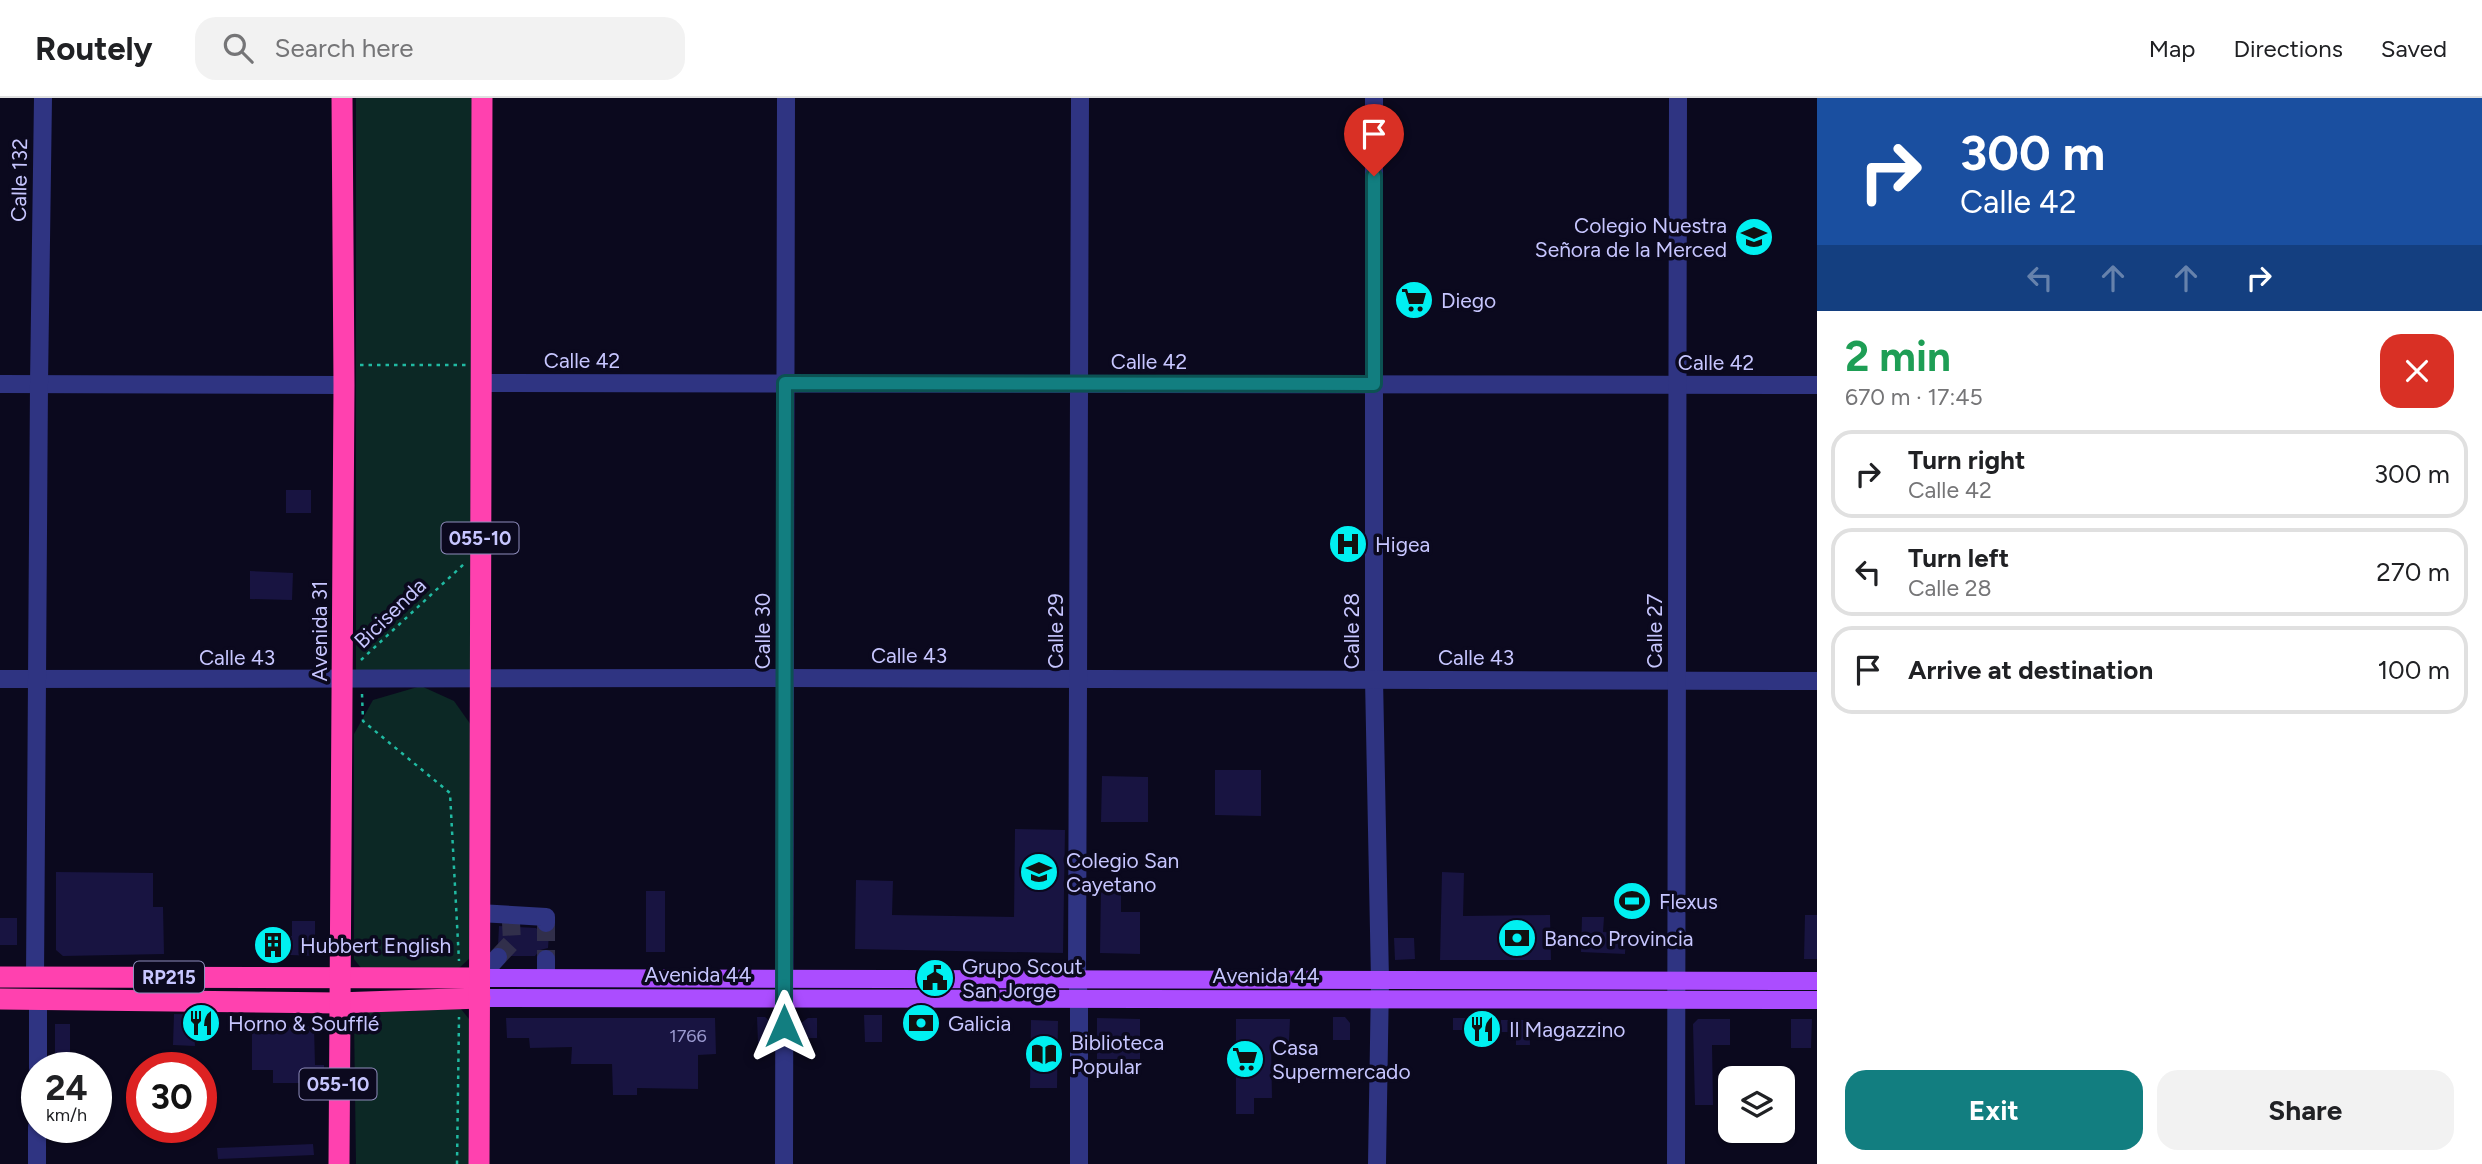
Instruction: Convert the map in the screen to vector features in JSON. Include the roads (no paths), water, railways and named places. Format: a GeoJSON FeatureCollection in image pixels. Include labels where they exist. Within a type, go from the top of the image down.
{"type":"FeatureCollection","features":[{"type":"Feature","properties":{"kind":"highway","name":"Avenida 31"},"geometry":{"type":"LineString","coordinates":[[338,1164],[338,978],[353,680],[344,375],[342,98]]}},
{"type":"Feature","properties":{"kind":"highway","name":"055-10"},"geometry":{"type":"LineString","coordinates":[[479,1164],[469,988],[479,913],[482,98]]}},
{"type":"Feature","properties":{"kind":"highway","name":"Avenida 44"},"geometry":{"type":"LineString","coordinates":[[0,977],[338,978],[469,988]]}},
{"type":"Feature","properties":{"kind":"highway","name":"Avenida 44"},"geometry":{"type":"LineString","coordinates":[[0,999],[338,1003],[469,988]]}},
{"type":"Feature","properties":{"kind":"main road","name":"Avenida 44"},"geometry":{"type":"LineString","coordinates":[[469,988],[546,978],[1817,981]]}},
{"type":"Feature","properties":{"kind":"main road","name":"Avenida 44"},"geometry":{"type":"LineString","coordinates":[[469,988],[784,999],[1817,1000]]}},
{"type":"Feature","properties":{"kind":"street","name":"Calle 132"},"geometry":{"type":"LineString","coordinates":[[35,977],[38,384],[43,98]]}},
{"type":"Feature","properties":{"kind":"street","name":"Calle 30"},"geometry":{"type":"LineString","coordinates":[[784,1164],[786,98]]}},
{"type":"Feature","properties":{"kind":"street","name":"Calle 29"},"geometry":{"type":"LineString","coordinates":[[1079,1164],[1077,979],[1080,98]]}},
{"type":"Feature","properties":{"kind":"street","name":"Calle 28"},"geometry":{"type":"LineString","coordinates":[[1374,98],[1374,679],[1380,981],[1377,1164]]}},
{"type":"Feature","properties":{"kind":"street","name":"Calle 27"},"geometry":{"type":"LineString","coordinates":[[1676,1164],[1678,98]]}},
{"type":"Feature","properties":{"kind":"street","name":"Calle 42"},"geometry":{"type":"LineString","coordinates":[[480,374],[785,383],[1817,385]]}},
{"type":"Feature","properties":{"kind":"street"},"geometry":{"type":"LineString","coordinates":[[0,384],[344,375]]}},
{"type":"Feature","properties":{"kind":"street","name":"Calle 43"},"geometry":{"type":"LineString","coordinates":[[0,679],[1078,678],[1817,681]]}},
{"type":"Feature","properties":{"kind":"street"},"geometry":{"type":"LineString","coordinates":[[479,913],[511,918],[546,918],[546,923]]}},
{"type":"Feature","properties":{"kind":"street"},"geometry":{"type":"LineString","coordinates":[[469,988],[498,957]]}},
{"type":"Feature","properties":{"kind":"street"},"geometry":{"type":"LineString","coordinates":[[546,959],[546,978]]}},
{"type":"Feature","properties":{"kind":"street"},"geometry":{"type":"LineString","coordinates":[[38,999],[38,1052]]}},
{"type":"Feature","properties":{"kind":"street"},"geometry":{"type":"LineString","coordinates":[[37,1143],[37,1164]]}},
{"type":"Feature","properties":{"kind":"tunnel"},"geometry":{"type":"LineString","coordinates":[[498,957],[512,942],[511,922]]}},
{"type":"Feature","properties":{"kind":"tunnel"},"geometry":{"type":"LineString","coordinates":[[546,923],[546,959]]}},
{"type":"Feature","properties":{"kind":"place","name":"Colegio Nuestra Señora de la Merced"},"geometry":{"type":"Point","coordinates":[1754,237]}},
{"type":"Feature","properties":{"kind":"place","name":"Diego"},"geometry":{"type":"Point","coordinates":[1414,300]}},
{"type":"Feature","properties":{"kind":"place","name":"Higea"},"geometry":{"type":"Point","coordinates":[1348,544]}},
{"type":"Feature","properties":{"kind":"place","name":"Colegio San Cayetano"},"geometry":{"type":"Point","coordinates":[1039,872]}},
{"type":"Feature","properties":{"kind":"place","name":"Flexus"},"geometry":{"type":"Point","coordinates":[1632,901]}},
{"type":"Feature","properties":{"kind":"place","name":"Banco Provincia"},"geometry":{"type":"Point","coordinates":[1517,938]}},
{"type":"Feature","properties":{"kind":"place","name":"Hubbert English"},"geometry":{"type":"Point","coordinates":[273,945]}},
{"type":"Feature","properties":{"kind":"place","name":"Grupo Scout San Jorge"},"geometry":{"type":"Point","coordinates":[935,978]}},
{"type":"Feature","properties":{"kind":"place","name":"Horno & Soufflé"},"geometry":{"type":"Point","coordinates":[201,1023]}},
{"type":"Feature","properties":{"kind":"place","name":"Galicia"},"geometry":{"type":"Point","coordinates":[921,1023]}},
{"type":"Feature","properties":{"kind":"place","name":"Il Magazzino"},"geometry":{"type":"Point","coordinates":[1482,1029]}},
{"type":"Feature","properties":{"kind":"place","name":"Biblioteca Popular"},"geometry":{"type":"Point","coordinates":[1044,1054]}},
{"type":"Feature","properties":{"kind":"place","name":"Casa Supermercado"},"geometry":{"type":"Point","coordinates":[1245,1059]}}]}
